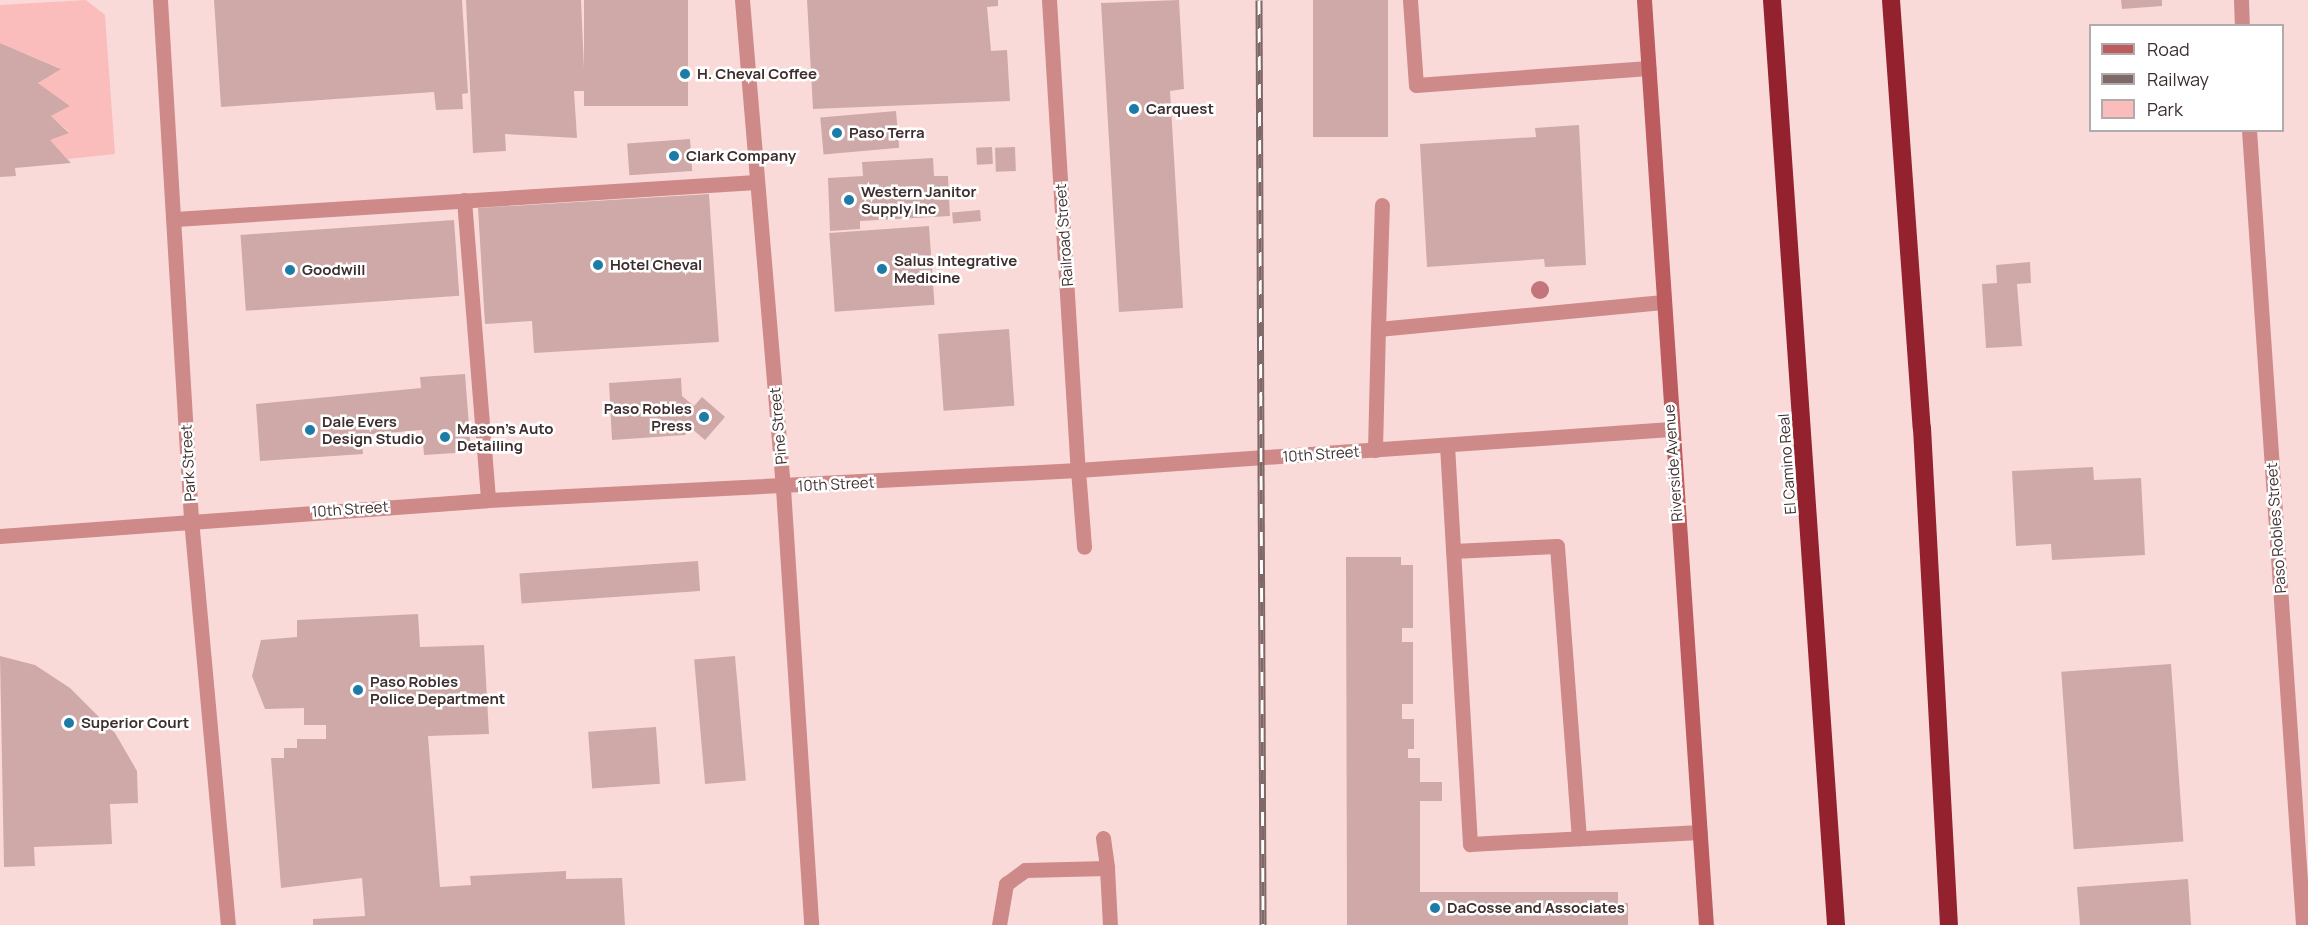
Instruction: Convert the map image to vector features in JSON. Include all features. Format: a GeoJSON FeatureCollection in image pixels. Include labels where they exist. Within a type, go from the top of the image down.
{"type":"FeatureCollection","features":[{"type":"Feature","properties":{"kind":"highway","name":"El Camino Real"},"geometry":{"type":"LineString","coordinates":[[1772,0],[1836,925]]}},
{"type":"Feature","properties":{"kind":"highway"},"geometry":{"type":"LineString","coordinates":[[1891,0],[1923,440],[1949,925]]}},
{"type":"Feature","properties":{"kind":"main road","name":"Riverside Avenue"},"geometry":{"type":"LineString","coordinates":[[1644,0],[1706,925]]}},
{"type":"Feature","properties":{"kind":"street","name":"Park Street"},"geometry":{"type":"LineString","coordinates":[[160,0],[175,219],[191,519],[228,925]]}},
{"type":"Feature","properties":{"kind":"street","name":"Pine Street"},"geometry":{"type":"LineString","coordinates":[[742,0],[783,488],[811,925]]}},
{"type":"Feature","properties":{"kind":"street","name":"Railroad Street"},"geometry":{"type":"LineString","coordinates":[[1049,0],[1084,547]]}},
{"type":"Feature","properties":{"kind":"street"},"geometry":{"type":"LineString","coordinates":[[1410,0],[1416,85],[1648,68]]}},
{"type":"Feature","properties":{"kind":"street"},"geometry":{"type":"LineString","coordinates":[[2241,0],[2242,24]]}},
{"type":"Feature","properties":{"kind":"street","name":"Paso Robles Street"},"geometry":{"type":"LineString","coordinates":[[2249,132],[2303,925]]}},
{"type":"Feature","properties":{"kind":"street"},"geometry":{"type":"LineString","coordinates":[[175,219],[756,182]]}},
{"type":"Feature","properties":{"kind":"street"},"geometry":{"type":"LineString","coordinates":[[464,200],[488,500]]}},
{"type":"Feature","properties":{"kind":"street"},"geometry":{"type":"LineString","coordinates":[[1375,450],[1382,205]]}},
{"type":"Feature","properties":{"kind":"street"},"geometry":{"type":"LineString","coordinates":[[1378,329],[1663,302]]}},
{"type":"Feature","properties":{"kind":"street","name":"10th Street"},"geometry":{"type":"LineString","coordinates":[[0,536],[191,519],[488,500],[783,488],[1671,429]]}},
{"type":"Feature","properties":{"kind":"street"},"geometry":{"type":"LineString","coordinates":[[1447,445],[1470,844],[1700,832]]}},
{"type":"Feature","properties":{"kind":"street"},"geometry":{"type":"LineString","coordinates":[[1453,550],[1557,546],[1579,838]]}},
{"type":"Feature","properties":{"kind":"street"},"geometry":{"type":"LineString","coordinates":[[1103,838],[1110,925]]}},
{"type":"Feature","properties":{"kind":"street"},"geometry":{"type":"LineString","coordinates":[[999,925],[1006,884],[1025,870],[1107,868]]}},
{"type":"Feature","properties":{"kind":"green space"},"geometry":{"type":"Polygon","coordinates":[[[86,0],[105,15],[115,154],[68,159],[50,140],[69,132],[51,116],[70,106],[38,83],[60,68],[0,43],[0,5],[86,0]]]}},
{"type":"Feature","properties":{"kind":"building"},"geometry":{"type":"Polygon","coordinates":[[[214,0],[462,0],[468,93],[462,94],[463,109],[436,110],[434,92],[221,107],[214,0]]]}},
{"type":"Feature","properties":{"kind":"building"},"geometry":{"type":"Polygon","coordinates":[[[466,0],[581,0],[585,91],[574,91],[577,138],[505,134],[506,151],[473,153],[466,0]]]}},
{"type":"Feature","properties":{"kind":"building"},"geometry":{"type":"Polygon","coordinates":[[[584,0],[688,0],[688,106],[584,106],[584,0]]]}},
{"type":"Feature","properties":{"kind":"building"},"geometry":{"type":"Polygon","coordinates":[[[807,0],[998,0],[998,6],[987,7],[991,51],[1007,50],[1010,101],[813,109],[807,0]]]}},
{"type":"Feature","properties":{"kind":"building"},"geometry":{"type":"Polygon","coordinates":[[[1179,0],[1184,89],[1170,91],[1183,308],[1119,312],[1101,3],[1179,0]]]}},
{"type":"Feature","properties":{"kind":"building"},"geometry":{"type":"Polygon","coordinates":[[[1313,0],[1388,0],[1388,137],[1313,137],[1313,0]]]}},
{"type":"Feature","properties":{"kind":"building"},"geometry":{"type":"Polygon","coordinates":[[[2121,0],[2162,0],[2162,6],[2122,9],[2121,0]]]}},
{"type":"Feature","properties":{"kind":"building"},"geometry":{"type":"Polygon","coordinates":[[[0,43],[61,69],[38,83],[70,106],[51,116],[69,133],[50,140],[71,163],[15,168],[16,176],[0,177],[0,43]]]}},
{"type":"Feature","properties":{"kind":"building"},"geometry":{"type":"Polygon","coordinates":[[[896,111],[899,148],[824,154],[820,118],[896,111]]]}},
{"type":"Feature","properties":{"kind":"building"},"geometry":{"type":"Polygon","coordinates":[[[1579,125],[1586,265],[1545,267],[1544,259],[1427,267],[1420,144],[1536,137],[1535,128],[1579,125]]]}},
{"type":"Feature","properties":{"kind":"building"},"geometry":{"type":"Polygon","coordinates":[[[690,139],[692,171],[629,175],[627,143],[690,139]]]}},
{"type":"Feature","properties":{"kind":"building"},"geometry":{"type":"Polygon","coordinates":[[[992,147],[993,164],[977,165],[976,148],[992,147]]]}},
{"type":"Feature","properties":{"kind":"building"},"geometry":{"type":"Polygon","coordinates":[[[1015,147],[1016,171],[996,172],[995,148],[1015,147]]]}},
{"type":"Feature","properties":{"kind":"building"},"geometry":{"type":"Polygon","coordinates":[[[933,158],[934,176],[948,176],[950,216],[860,221],[860,229],[830,231],[828,178],[863,176],[862,162],[933,158]]]}},
{"type":"Feature","properties":{"kind":"building","name":"Hotel Cheval"},"geometry":{"type":"Polygon","coordinates":[[[709,194],[719,342],[534,353],[532,321],[485,324],[478,208],[709,194]]]}},
{"type":"Feature","properties":{"kind":"building"},"geometry":{"type":"Polygon","coordinates":[[[980,210],[981,221],[953,223],[952,212],[980,210]]]}},
{"type":"Feature","properties":{"kind":"building"},"geometry":{"type":"Polygon","coordinates":[[[454,220],[459,296],[246,311],[241,235],[454,220]]]}},
{"type":"Feature","properties":{"kind":"building","name":"Salus Integrative Medicine"},"geometry":{"type":"Polygon","coordinates":[[[929,226],[935,305],[835,312],[829,233],[929,226]]]}},
{"type":"Feature","properties":{"kind":"building"},"geometry":{"type":"Polygon","coordinates":[[[2030,262],[2031,283],[2017,284],[2022,346],[1986,348],[1982,284],[1997,283],[1996,265],[2030,262]]]}},
{"type":"Feature","properties":{"kind":"building"},"geometry":{"type":"Polygon","coordinates":[[[1009,329],[1014,406],[944,411],[938,334],[1009,329]]]}},
{"type":"Feature","properties":{"kind":"building"},"geometry":{"type":"Polygon","coordinates":[[[465,374],[471,452],[424,455],[422,430],[361,435],[363,454],[260,461],[256,404],[421,388],[420,377],[465,374]]]}},
{"type":"Feature","properties":{"kind":"building"},"geometry":{"type":"Polygon","coordinates":[[[681,378],[682,396],[694,406],[702,397],[725,417],[705,440],[691,428],[685,435],[612,440],[609,383],[681,378]]]}},
{"type":"Feature","properties":{"kind":"building"},"geometry":{"type":"Polygon","coordinates":[[[2093,467],[2094,480],[2141,478],[2145,555],[2052,560],[2051,544],[2016,546],[2012,471],[2093,467]]]}},
{"type":"Feature","properties":{"kind":"building"},"geometry":{"type":"Polygon","coordinates":[[[1346,557],[1401,557],[1401,565],[1413,565],[1413,628],[1402,628],[1402,642],[1413,642],[1413,704],[1402,704],[1402,719],[1414,719],[1414,749],[1408,749],[1408,758],[1420,758],[1420,782],[1442,782],[1442,801],[1420,801],[1420,892],[1618,892],[1618,903],[1628,903],[1628,925],[1347,925],[1346,557]]]}},
{"type":"Feature","properties":{"kind":"building"},"geometry":{"type":"Polygon","coordinates":[[[698,561],[700,591],[522,603],[519,573],[698,561]]]}},
{"type":"Feature","properties":{"kind":"building"},"geometry":{"type":"Polygon","coordinates":[[[418,614],[420,647],[484,645],[489,734],[428,736],[440,887],[471,885],[470,876],[566,871],[566,879],[622,878],[625,925],[313,925],[313,919],[365,916],[362,878],[281,888],[271,758],[284,758],[284,748],[297,748],[297,739],[326,739],[326,725],[304,725],[304,708],[265,709],[252,676],[261,640],[297,637],[297,620],[418,614]]]}},
{"type":"Feature","properties":{"kind":"building"},"geometry":{"type":"Polygon","coordinates":[[[0,656],[35,665],[70,688],[115,733],[137,771],[138,803],[110,804],[112,844],[34,847],[35,866],[4,867],[0,656]]]}},
{"type":"Feature","properties":{"kind":"building"},"geometry":{"type":"Polygon","coordinates":[[[735,656],[746,781],[705,784],[694,660],[735,656]]]}},
{"type":"Feature","properties":{"kind":"building"},"geometry":{"type":"Polygon","coordinates":[[[2171,664],[2183,842],[2074,849],[2061,672],[2171,664]]]}},
{"type":"Feature","properties":{"kind":"building"},"geometry":{"type":"Polygon","coordinates":[[[656,727],[660,784],[592,789],[588,732],[656,727]]]}},
{"type":"Feature","properties":{"kind":"building"},"geometry":{"type":"Polygon","coordinates":[[[2188,879],[2191,925],[2080,925],[2077,887],[2188,879]]]}},
{"type":"Feature","properties":{"kind":"railway"},"geometry":{"type":"LineString","coordinates":[[1259,0],[1263,925]]}},
{"type":"Feature","properties":{"kind":"place","name":"H. Cheval Coffee"},"geometry":{"type":"Point","coordinates":[685,74]}},
{"type":"Feature","properties":{"kind":"place","name":"Carquest"},"geometry":{"type":"Point","coordinates":[1134,109]}},
{"type":"Feature","properties":{"kind":"place","name":"Paso Terra"},"geometry":{"type":"Point","coordinates":[837,133]}},
{"type":"Feature","properties":{"kind":"place","name":"Clark Company"},"geometry":{"type":"Point","coordinates":[674,156]}},
{"type":"Feature","properties":{"kind":"place","name":"Western Janitor Supply Inc"},"geometry":{"type":"Point","coordinates":[849,200]}},
{"type":"Feature","properties":{"kind":"place","name":"Hotel Cheval"},"geometry":{"type":"Point","coordinates":[598,265]}},
{"type":"Feature","properties":{"kind":"place","name":"Salus Integrative Medicine"},"geometry":{"type":"Point","coordinates":[882,269]}},
{"type":"Feature","properties":{"kind":"place","name":"Goodwill"},"geometry":{"type":"Point","coordinates":[290,270]}},
{"type":"Feature","properties":{"kind":"place","name":"Paso Robles Press"},"geometry":{"type":"Point","coordinates":[704,417]}},
{"type":"Feature","properties":{"kind":"place","name":"Dale Evers Design Studio"},"geometry":{"type":"Point","coordinates":[310,430]}},
{"type":"Feature","properties":{"kind":"place","name":"Mason's Auto Detailing"},"geometry":{"type":"Point","coordinates":[445,437]}},
{"type":"Feature","properties":{"kind":"place","name":"Paso Robles Police Department"},"geometry":{"type":"Point","coordinates":[358,690]}},
{"type":"Feature","properties":{"kind":"place","name":"Superior Court"},"geometry":{"type":"Point","coordinates":[69,723]}},
{"type":"Feature","properties":{"kind":"place","name":"DaCosse and Associates"},"geometry":{"type":"Point","coordinates":[1435,908]}}]}
